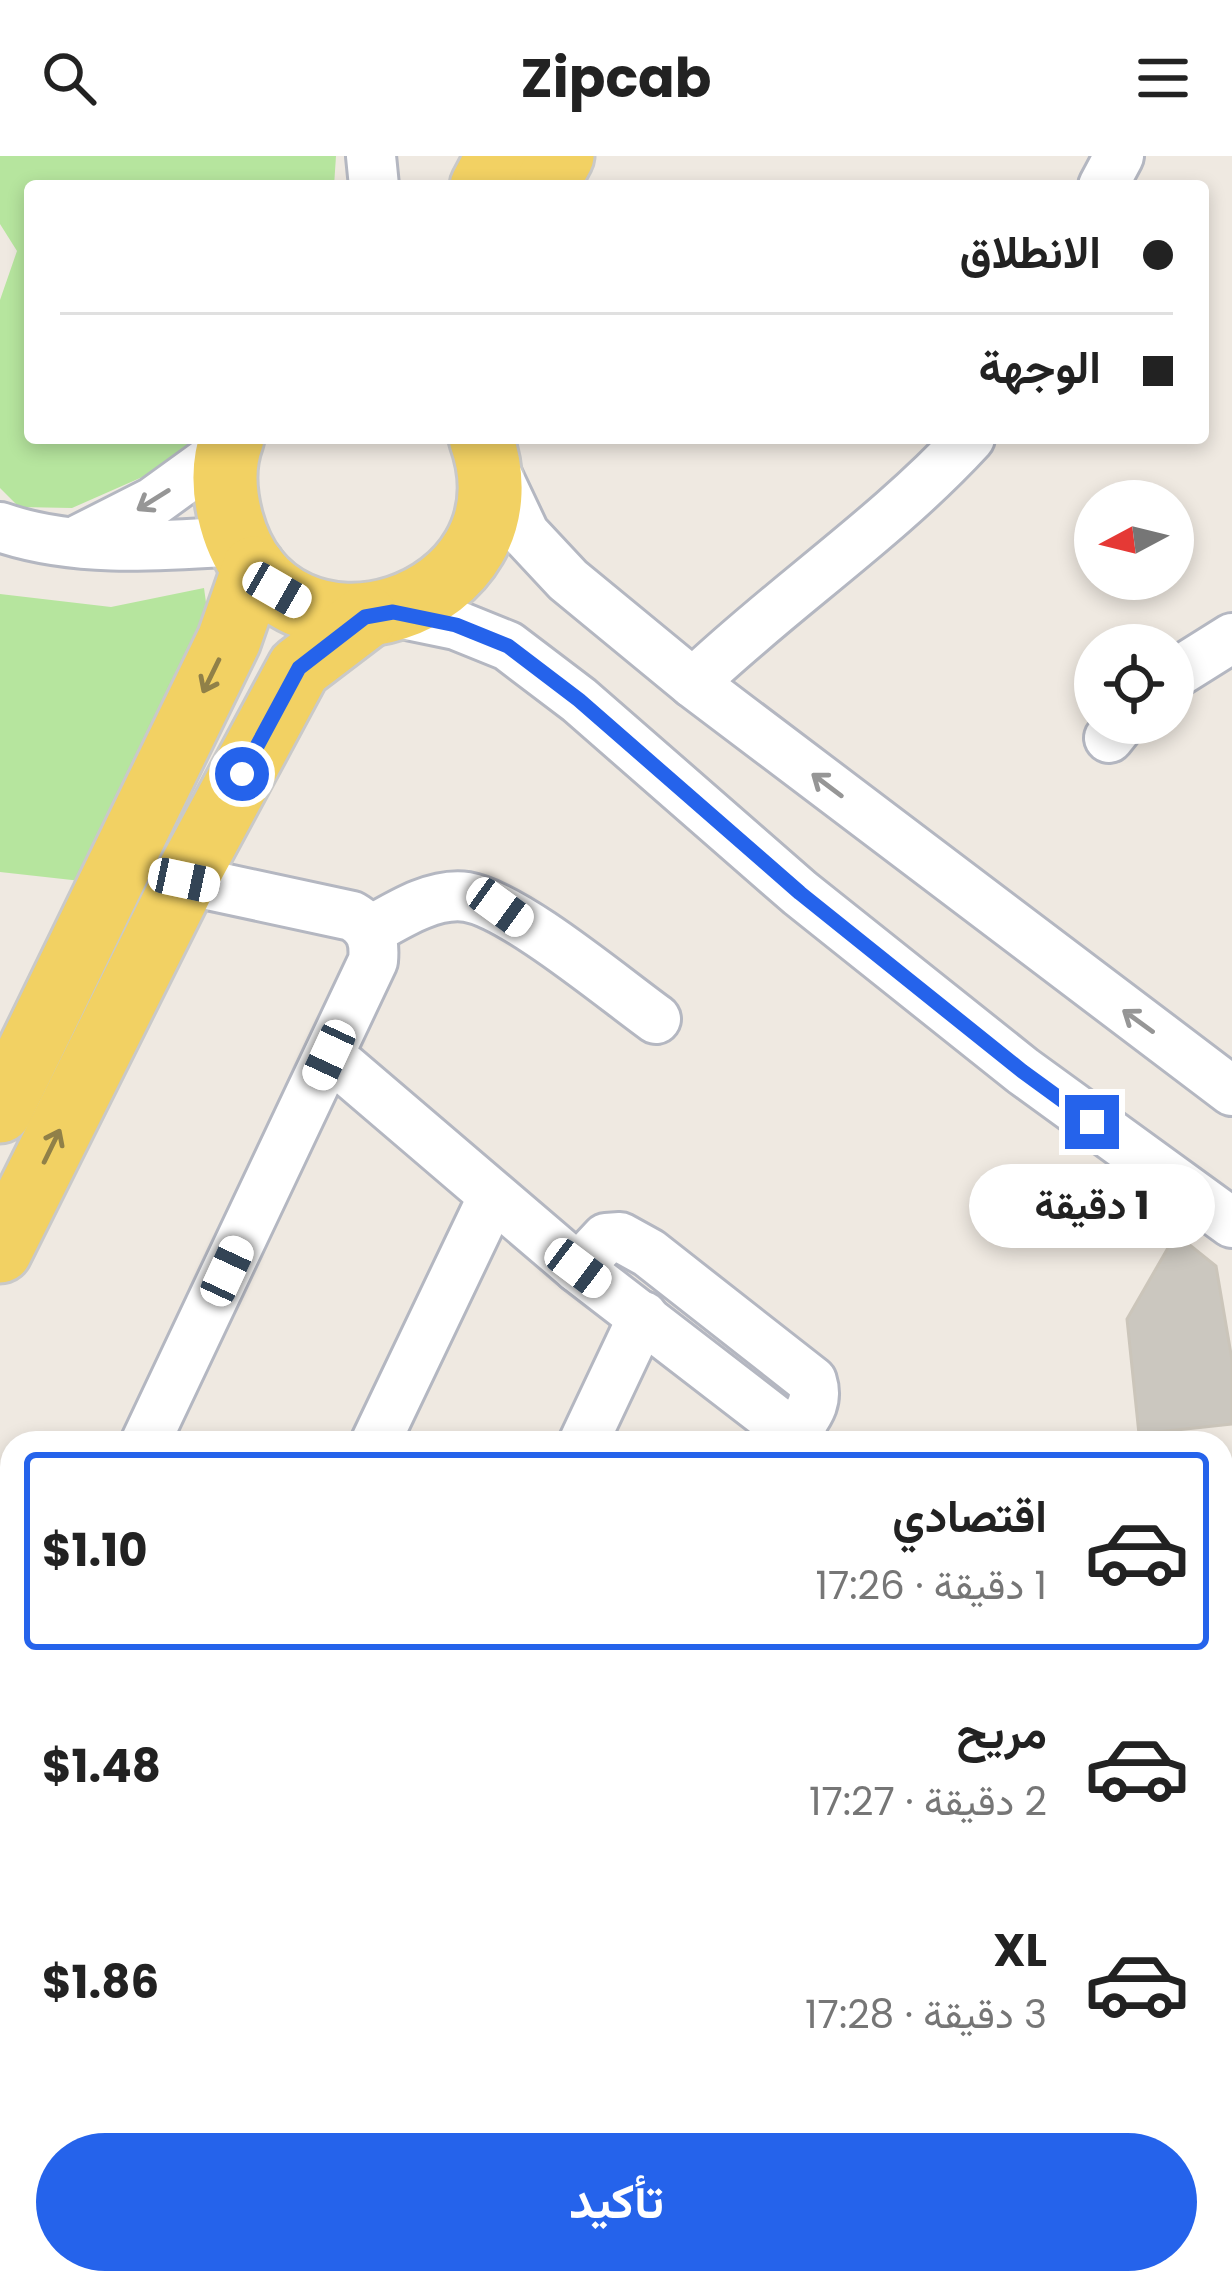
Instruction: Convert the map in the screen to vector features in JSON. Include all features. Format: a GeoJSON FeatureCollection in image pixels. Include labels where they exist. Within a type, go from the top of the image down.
{"type":"FeatureCollection","features":[{"type":"Feature","properties":{"kind":"main road"},"geometry":{"type":"LineString","coordinates":[[231,444],[225,495],[246,554],[277,590],[304,606],[334,615],[379,615]]}},
{"type":"Feature","properties":{"kind":"main road"},"geometry":{"type":"LineString","coordinates":[[0,1251],[184,880],[299,668],[379,615],[424,599],[451,579],[485,521],[491,488],[484,446]]}},
{"type":"Feature","properties":{"kind":"main road"},"geometry":{"type":"LineString","coordinates":[[0,1111],[229,640],[246,554]]}},
{"type":"Feature","properties":{"kind":"street"},"geometry":{"type":"LineString","coordinates":[[71,543],[153,502],[228,444]]}},
{"type":"Feature","properties":{"kind":"street"},"geometry":{"type":"LineString","coordinates":[[693,682],[746,632],[894,513],[964,444]]}},
{"type":"Feature","properties":{"kind":"street"},"geometry":{"type":"LineString","coordinates":[[484,446],[525,534],[568,580],[693,682],[1232,1090]]}},
{"type":"Feature","properties":{"kind":"street"},"geometry":{"type":"LineString","coordinates":[[0,527],[71,543],[176,545],[246,554]]}},
{"type":"Feature","properties":{"kind":"street"},"geometry":{"type":"LineString","coordinates":[[379,615],[456,625],[508,646],[579,700],[800,893],[1022,1071],[1232,1223]]}},
{"type":"Feature","properties":{"kind":"street"},"geometry":{"type":"LineString","coordinates":[[1194,662],[1232,638]]}},
{"type":"Feature","properties":{"kind":"street"},"geometry":{"type":"LineString","coordinates":[[152,1431],[373,961],[375,946],[370,931],[352,916],[184,880]]}},
{"type":"Feature","properties":{"kind":"street"},"geometry":{"type":"LineString","coordinates":[[370,931],[438,900],[464,896],[500,907],[656,1019]]}},
{"type":"Feature","properties":{"kind":"street"},"geometry":{"type":"LineString","coordinates":[[329,1055],[578,1268],[791,1431]]}},
{"type":"Feature","properties":{"kind":"street"},"geometry":{"type":"LineString","coordinates":[[381,1431],[493,1196]]}},
{"type":"Feature","properties":{"kind":"street"},"geometry":{"type":"LineString","coordinates":[[578,1268],[606,1238],[620,1237],[649,1253],[812,1381],[816,1393],[803,1431]]}},
{"type":"Feature","properties":{"kind":"street"},"geometry":{"type":"LineString","coordinates":[[589,1431],[643,1316]]}},
{"type":"Feature","properties":{"kind":"green space"},"geometry":{"type":"Polygon","coordinates":[[[0,156],[336,156],[334,180],[24,180],[24,444],[193,444],[181,460],[72,508],[19,507],[0,488],[0,300],[17,251],[0,224],[0,156]]]}},
{"type":"Feature","properties":{"kind":"green space"},"geometry":{"type":"Polygon","coordinates":[[[204,588],[208,617],[81,881],[0,872],[0,594],[111,607],[204,588]]]}},
{"type":"Feature","properties":{"kind":"building"},"geometry":{"type":"Polygon","coordinates":[[[1176,1234],[1216,1266],[1232,1360],[1232,1424],[1139,1431],[1127,1319],[1176,1234]]]}},
{"type":"Feature","properties":{"kind":"route"},"geometry":{"type":"LineString","coordinates":[[242,774],[299,668],[365,617],[393,612],[456,625],[508,646],[579,700],[800,893],[1092,1122]]}}]}
